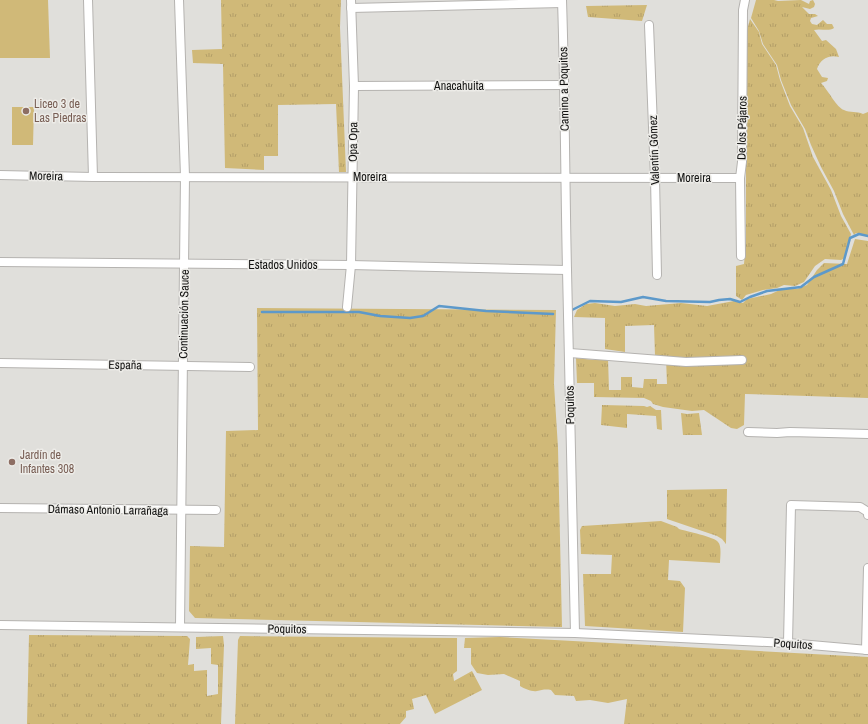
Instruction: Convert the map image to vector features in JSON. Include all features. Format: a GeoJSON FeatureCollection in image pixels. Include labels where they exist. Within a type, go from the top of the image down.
{"type":"FeatureCollection","features":[{"type":"Feature","properties":{"kind":"street"},"geometry":{"type":"LineString","coordinates":[[88,0],[93,176]]}},
{"type":"Feature","properties":{"kind":"street","name":"Continuación Sauce"},"geometry":{"type":"LineString","coordinates":[[179,0],[185,176],[180,628]]}},
{"type":"Feature","properties":{"kind":"street","name":"De los Pájaros"},"geometry":{"type":"LineString","coordinates":[[741,256],[740,178],[742,162],[743,10],[745,0]]}},
{"type":"Feature","properties":{"kind":"street"},"geometry":{"type":"LineString","coordinates":[[351,4],[562,2]]}},
{"type":"Feature","properties":{"kind":"street","name":"Camino a Poquitos"},"geometry":{"type":"LineString","coordinates":[[562,2],[566,178]]}},
{"type":"Feature","properties":{"kind":"street","name":"Opa Opa"},"geometry":{"type":"LineString","coordinates":[[347,307],[351,265],[354,86],[351,4]]}},
{"type":"Feature","properties":{"kind":"street","name":"Valentín Gómez"},"geometry":{"type":"LineString","coordinates":[[649,25],[657,275]]}},
{"type":"Feature","properties":{"kind":"street","name":"Anacahuita"},"geometry":{"type":"LineString","coordinates":[[354,86],[564,85]]}},
{"type":"Feature","properties":{"kind":"street","name":"Moreira"},"geometry":{"type":"LineString","coordinates":[[0,175],[740,178]]}},
{"type":"Feature","properties":{"kind":"street","name":"Poquitos"},"geometry":{"type":"LineString","coordinates":[[566,178],[570,352],[569,400],[574,522],[575,633]]}},
{"type":"Feature","properties":{"kind":"street","name":"Estados Unidos"},"geometry":{"type":"LineString","coordinates":[[0,262],[351,265],[567,270]]}},
{"type":"Feature","properties":{"kind":"street"},"geometry":{"type":"LineString","coordinates":[[570,352],[686,362],[742,360]]}},
{"type":"Feature","properties":{"kind":"street","name":"España"},"geometry":{"type":"LineString","coordinates":[[0,363],[250,367]]}},
{"type":"Feature","properties":{"kind":"street"},"geometry":{"type":"LineString","coordinates":[[748,432],[777,434],[790,432],[868,434]]}},
{"type":"Feature","properties":{"kind":"street"},"geometry":{"type":"LineString","coordinates":[[788,643],[790,505],[860,507],[868,512],[868,514]]}},
{"type":"Feature","properties":{"kind":"street","name":"Dámaso Antonio Larrañaga"},"geometry":{"type":"LineString","coordinates":[[0,508],[181,511],[216,510]]}},
{"type":"Feature","properties":{"kind":"street"},"geometry":{"type":"LineString","coordinates":[[867,650],[868,568]]}},
{"type":"Feature","properties":{"kind":"street","name":"Poquitos"},"geometry":{"type":"LineString","coordinates":[[0,625],[575,633],[788,643],[867,650]]}},
{"type":"Feature","properties":{"kind":"green space"},"geometry":{"type":"Polygon","coordinates":[[[0,0],[48,0],[50,58],[0,58],[0,0]]]}},
{"type":"Feature","properties":{"kind":"green space"},"geometry":{"type":"Polygon","coordinates":[[[221,0],[341,0],[340,27],[346,172],[339,172],[336,104],[278,105],[278,156],[264,156],[264,170],[225,168],[223,64],[193,63],[192,50],[222,49],[221,0]]]}},
{"type":"Feature","properties":{"kind":"green space"},"geometry":{"type":"Polygon","coordinates":[[[756,0],[801,0],[809,4],[810,1],[813,0],[815,4],[814,7],[810,9],[802,7],[809,14],[815,14],[818,16],[811,18],[810,21],[812,24],[817,25],[823,20],[827,24],[832,24],[834,28],[829,30],[814,30],[822,41],[826,40],[836,49],[839,57],[832,56],[825,58],[820,62],[817,69],[822,77],[828,78],[827,81],[821,83],[841,109],[863,114],[868,112],[868,237],[856,233],[854,235],[843,214],[834,191],[821,167],[805,129],[791,105],[777,65],[763,44],[759,31],[751,18],[756,0]]]}},
{"type":"Feature","properties":{"kind":"green space"},"geometry":{"type":"Polygon","coordinates":[[[647,5],[642,21],[588,17],[586,6],[647,5]]]}},
{"type":"Feature","properties":{"kind":"green space"},"geometry":{"type":"Polygon","coordinates":[[[750,19],[759,32],[762,44],[776,65],[790,106],[803,128],[813,157],[831,190],[841,216],[851,234],[845,258],[841,260],[825,259],[815,266],[804,282],[795,286],[784,285],[777,288],[763,290],[746,295],[742,300],[736,296],[736,266],[744,264],[746,241],[746,34],[750,19]]]}},
{"type":"Feature","properties":{"kind":"green space"},"geometry":{"type":"Polygon","coordinates":[[[12,107],[34,107],[33,145],[12,145],[12,107]]]}},
{"type":"Feature","properties":{"kind":"green space"},"geometry":{"type":"Polygon","coordinates":[[[855,239],[868,241],[868,398],[745,394],[744,425],[737,429],[731,428],[704,410],[692,411],[663,407],[653,404],[651,401],[644,398],[594,397],[594,383],[577,383],[576,358],[594,360],[608,358],[609,390],[621,390],[621,377],[632,377],[632,387],[643,388],[644,379],[657,379],[657,384],[667,384],[666,358],[662,356],[655,356],[654,325],[625,326],[625,352],[605,349],[605,318],[574,317],[577,310],[586,304],[595,303],[615,306],[635,304],[646,306],[681,303],[707,306],[734,301],[743,303],[747,299],[771,294],[784,288],[797,289],[807,285],[817,270],[824,263],[847,264],[855,239]]]}},
{"type":"Feature","properties":{"kind":"green space"},"geometry":{"type":"Polygon","coordinates":[[[257,308],[556,310],[554,384],[558,448],[562,627],[195,618],[189,611],[190,546],[224,547],[226,431],[258,430],[257,308]]]}},
{"type":"Feature","properties":{"kind":"green space"},"geometry":{"type":"Polygon","coordinates":[[[602,405],[650,406],[656,410],[661,410],[662,430],[657,429],[656,416],[627,414],[627,428],[601,425],[602,405]]]}},
{"type":"Feature","properties":{"kind":"green space"},"geometry":{"type":"Polygon","coordinates":[[[681,413],[699,413],[702,435],[683,435],[681,413]]]}},
{"type":"Feature","properties":{"kind":"green space"},"geometry":{"type":"Polygon","coordinates":[[[727,489],[726,544],[717,536],[667,519],[667,490],[727,489]]]}},
{"type":"Feature","properties":{"kind":"green space"},"geometry":{"type":"Polygon","coordinates":[[[661,521],[679,529],[712,538],[718,542],[720,546],[720,563],[669,560],[668,580],[680,581],[685,588],[683,632],[585,626],[583,574],[611,574],[612,555],[581,554],[580,530],[582,526],[661,521]]]}},
{"type":"Feature","properties":{"kind":"green space"},"geometry":{"type":"Polygon","coordinates":[[[29,635],[187,636],[190,639],[188,665],[194,664],[194,671],[207,670],[207,696],[218,694],[218,665],[211,664],[211,648],[196,649],[196,637],[223,636],[224,645],[221,724],[27,724],[29,635]]]}},
{"type":"Feature","properties":{"kind":"green space"},"geometry":{"type":"Polygon","coordinates":[[[240,636],[457,638],[457,671],[453,674],[454,681],[472,671],[482,690],[435,714],[426,695],[412,699],[414,709],[406,711],[406,717],[400,724],[235,724],[238,640],[240,636]]]}},
{"type":"Feature","properties":{"kind":"green space"},"geometry":{"type":"Polygon","coordinates":[[[500,637],[868,657],[868,724],[624,724],[627,699],[608,703],[590,700],[576,701],[574,696],[555,695],[551,690],[531,691],[520,686],[520,681],[504,674],[488,675],[477,673],[471,664],[471,648],[464,648],[465,638],[500,637]]]}},
{"type":"Feature","properties":{"kind":"waterway"},"geometry":{"type":"LineString","coordinates":[[570,311],[590,301],[621,302],[643,297],[666,301],[710,302],[730,299],[740,302],[767,291],[801,287],[814,277],[843,264],[850,238],[859,234],[868,236]]}},
{"type":"Feature","properties":{"kind":"waterway"},"geometry":{"type":"LineString","coordinates":[[262,312],[359,312],[380,316],[410,318],[423,316],[439,306],[486,311],[553,314]]}},
{"type":"Feature","properties":{"kind":"place","name":"Liceo 3 de Las Piedras"},"geometry":{"type":"Point","coordinates":[26,111]}},
{"type":"Feature","properties":{"kind":"place","name":"Jardín de Infantes 308"},"geometry":{"type":"Point","coordinates":[12,462]}}]}
